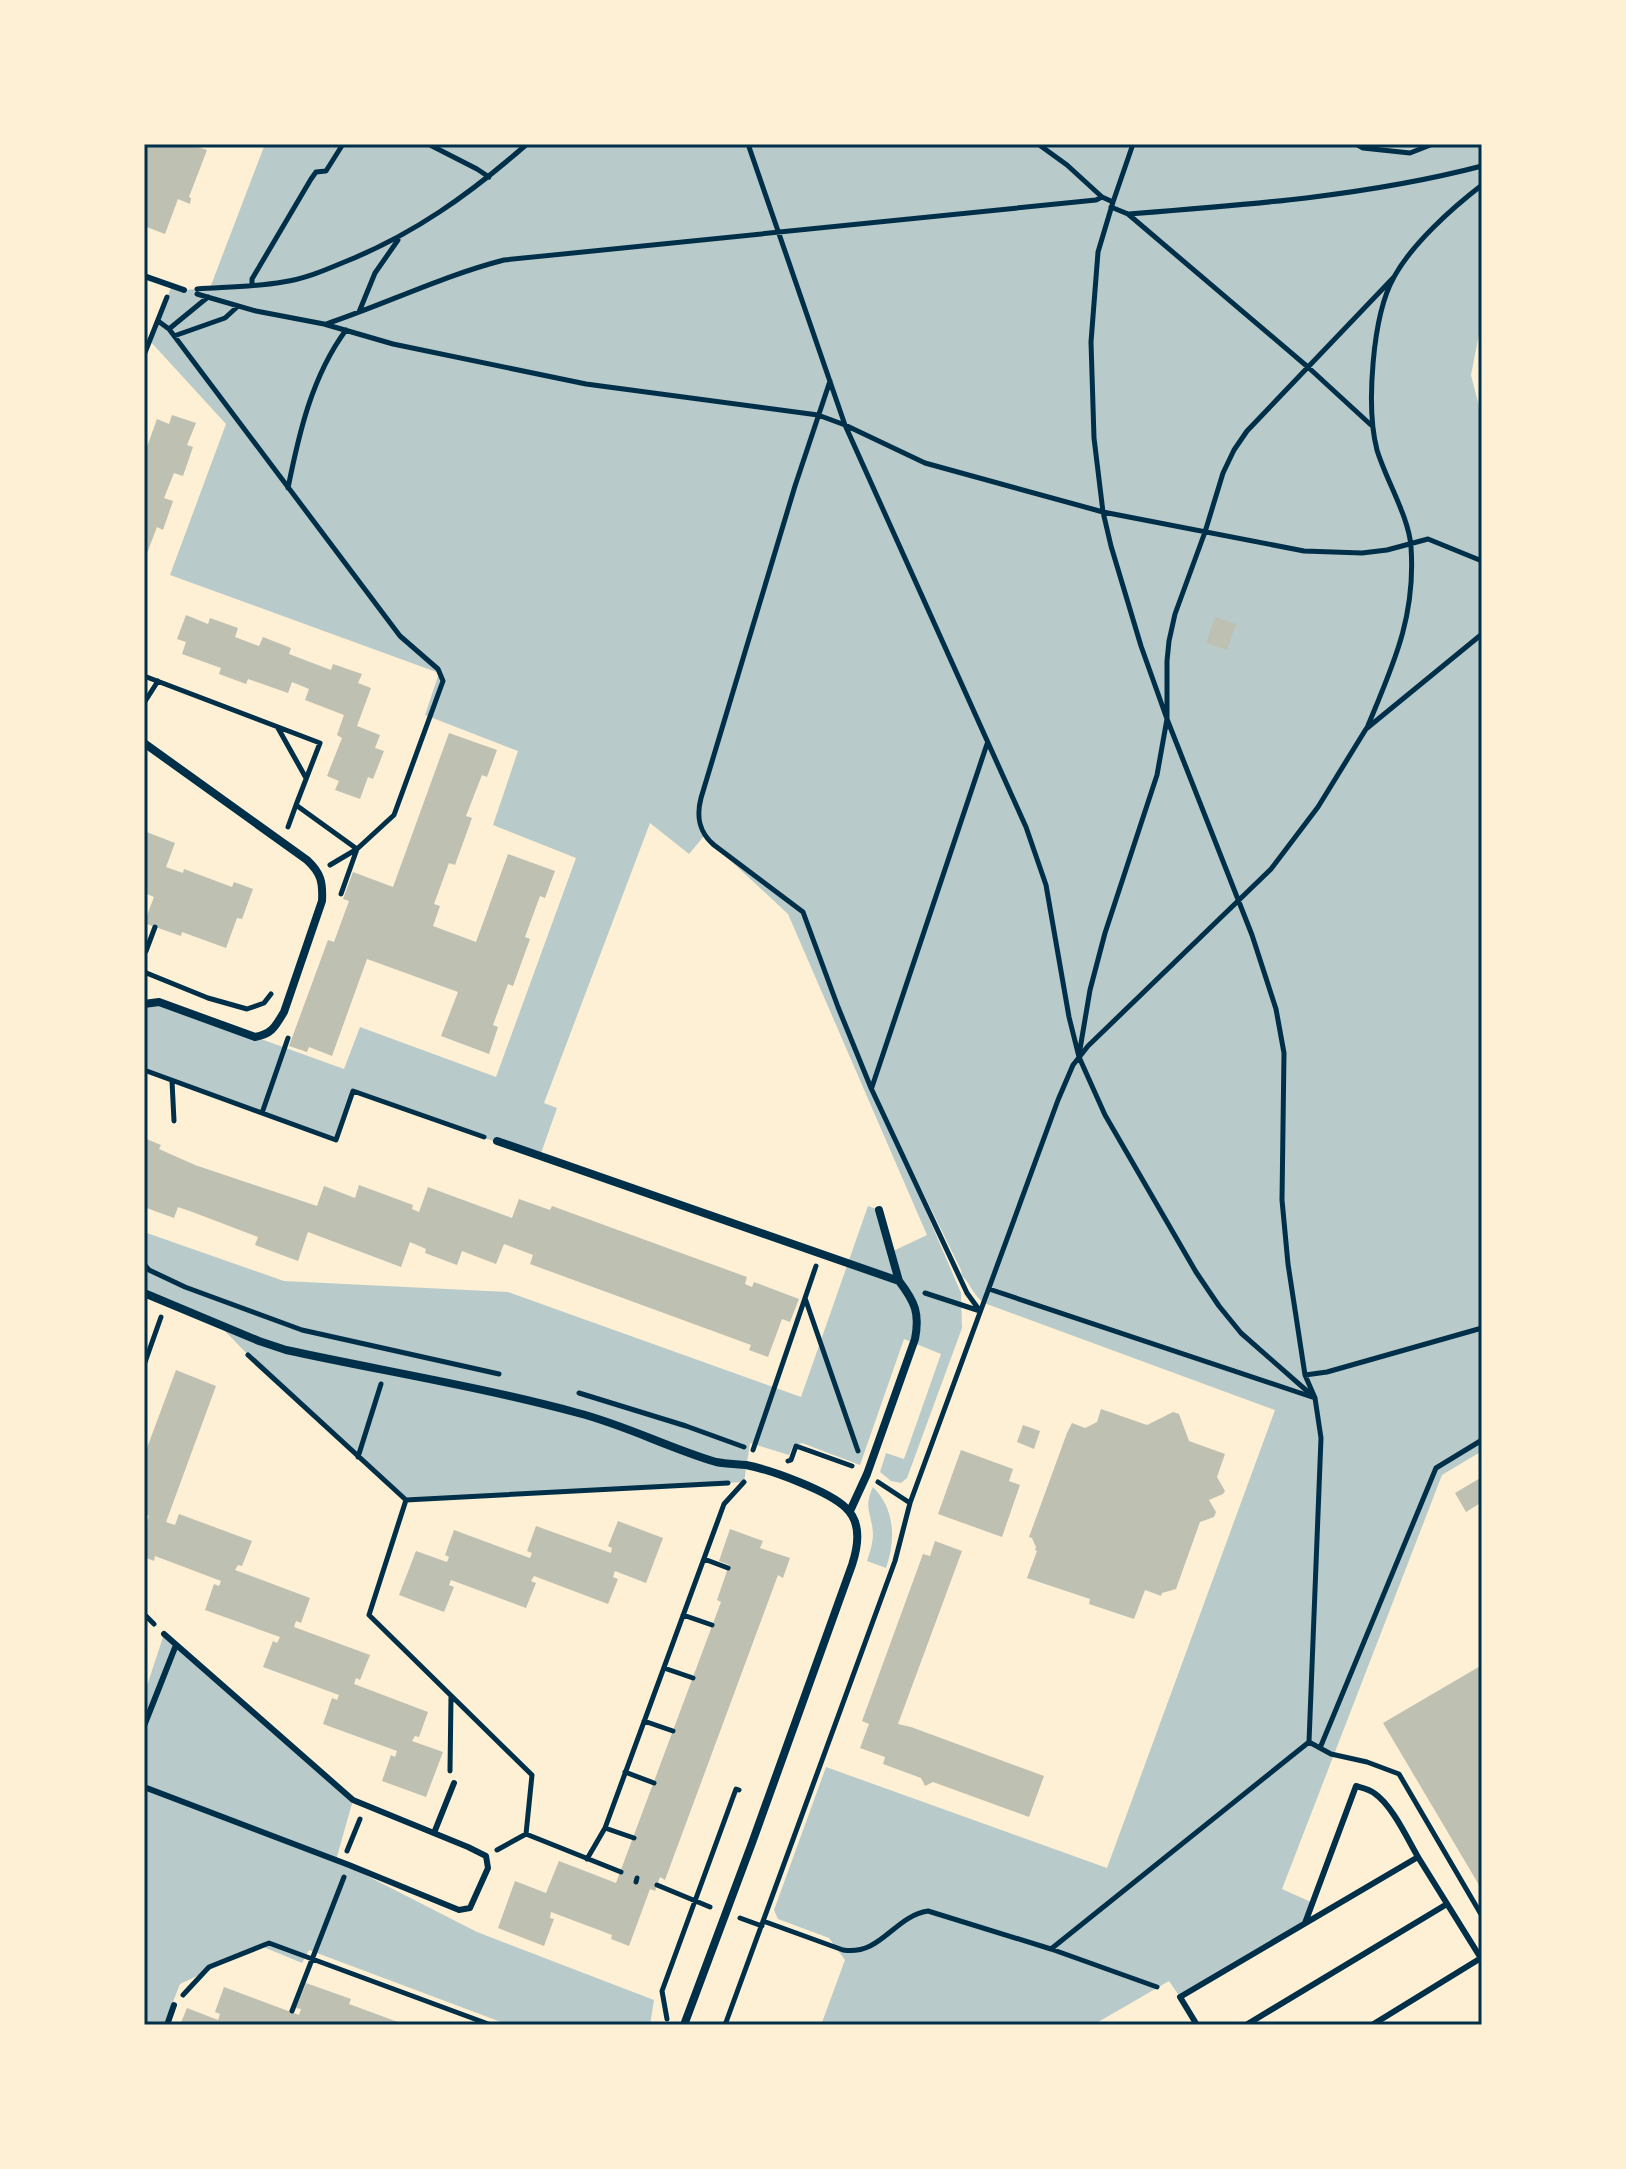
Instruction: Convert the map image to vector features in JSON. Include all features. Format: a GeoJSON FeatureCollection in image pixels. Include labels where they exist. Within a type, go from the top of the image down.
{"type":"FeatureCollection","features":[{"type":"Feature","properties":{"kind":"street"},"geometry":{"type":"LineString","coordinates":[[144,743],[307,860],[319,871],[323,884],[322,901],[284,1012],[266,1035],[255,1037],[159,1002],[144,1004]]}},
{"type":"Feature","properties":{"kind":"street"},"geometry":{"type":"LineString","coordinates":[[497,1141],[899,1281]]}},
{"type":"Feature","properties":{"kind":"street"},"geometry":{"type":"LineString","coordinates":[[850,1511],[867,1474],[918,1327],[917,1309],[899,1281],[879,1210]]}},
{"type":"Feature","properties":{"kind":"street"},"geometry":{"type":"LineString","coordinates":[[144,1293],[286,1350],[578,1413],[718,1462],[749,1466],[811,1487],[829,1495],[850,1511],[858,1535],[857,1550],[684,2025]]}},
{"type":"Feature","properties":{"kind":"lane"},"geometry":{"type":"LineString","coordinates":[[144,276],[184,290]]}},
{"type":"Feature","properties":{"kind":"lane"},"geometry":{"type":"LineString","coordinates":[[144,1787],[459,1910],[470,1908],[488,1868],[486,1856],[353,1800],[164,1634]]}},
{"type":"Feature","properties":{"kind":"lane"},"geometry":{"type":"LineString","coordinates":[[144,1726],[176,1645]]}},
{"type":"Feature","properties":{"kind":"lane"},"geometry":{"type":"LineString","coordinates":[[434,1833],[454,1783]]}},
{"type":"Feature","properties":{"kind":"lane"},"geometry":{"type":"LineString","coordinates":[[1305,1923],[1356,1786],[1370,1790],[1378,1796],[1481,1959],[1372,2025]]}},
{"type":"Feature","properties":{"kind":"lane"},"geometry":{"type":"LineString","coordinates":[[1197,2025],[1180,1997],[1418,1857]]}},
{"type":"Feature","properties":{"kind":"lane"},"geometry":{"type":"LineString","coordinates":[[1246,2025],[1447,1904]]}},
{"type":"Feature","properties":{"kind":"lane"},"geometry":{"type":"LineString","coordinates":[[167,2025],[174,2005]]}},
{"type":"Feature","properties":{"kind":"path"},"geometry":{"type":"LineString","coordinates":[[252,285],[252,279],[311,179],[316,172],[326,171],[343,144]]}},
{"type":"Feature","properties":{"kind":"path"},"geometry":{"type":"LineString","coordinates":[[428,144],[489,177]]}},
{"type":"Feature","properties":{"kind":"path"},"geometry":{"type":"LineString","coordinates":[[184,290],[285,282],[377,249],[401,237],[489,177],[527,144]]}},
{"type":"Feature","properties":{"kind":"path"},"geometry":{"type":"LineString","coordinates":[[748,144],[845,425],[1026,827],[1046,885],[1079,1057],[1105,1115],[1219,1306],[1241,1333],[1315,1398]]}},
{"type":"Feature","properties":{"kind":"path"},"geometry":{"type":"LineString","coordinates":[[1038,144],[1102,197],[1128,214],[1372,425]]}},
{"type":"Feature","properties":{"kind":"path"},"geometry":{"type":"LineString","coordinates":[[1051,1949],[1309,1742],[1321,1438],[1315,1398],[1305,1375],[1288,1264],[1282,1200],[1284,1053],[1281,1033],[1240,900],[1141,646],[1103,512],[1094,438],[1091,342],[1098,252],[1133,144]]}},
{"type":"Feature","properties":{"kind":"path"},"geometry":{"type":"LineString","coordinates":[[1356,144],[1363,148],[1410,153],[1433,144]]}},
{"type":"Feature","properties":{"kind":"path"},"geometry":{"type":"LineString","coordinates":[[1128,214],[1311,197],[1482,166]]}},
{"type":"Feature","properties":{"kind":"path"},"geometry":{"type":"LineString","coordinates":[[1079,1057],[1101,947],[1157,775],[1167,719],[1169,641],[1175,614],[1223,473],[1247,431],[1394,277],[1443,218],[1482,185]]}},
{"type":"Feature","properties":{"kind":"path"},"geometry":{"type":"LineString","coordinates":[[324,324],[466,270],[504,260],[1102,197]]}},
{"type":"Feature","properties":{"kind":"path"},"geometry":{"type":"LineString","coordinates":[[359,313],[375,273],[401,237]]}},
{"type":"Feature","properties":{"kind":"path"},"geometry":{"type":"LineString","coordinates":[[725,2025],[895,1561],[910,1503],[1073,1065],[1088,1046],[1271,869],[1318,807],[1366,729],[1395,659],[1409,610],[1411,544],[1384,471],[1372,425],[1378,331],[1383,305],[1394,277]]}},
{"type":"Feature","properties":{"kind":"path"},"geometry":{"type":"LineString","coordinates":[[144,355],[172,285]]}},
{"type":"Feature","properties":{"kind":"path"},"geometry":{"type":"LineString","coordinates":[[184,290],[393,344],[586,384],[818,415],[925,463],[1103,512],[1304,551],[1375,551],[1428,539],[1482,561]]}},
{"type":"Feature","properties":{"kind":"path"},"geometry":{"type":"LineString","coordinates":[[169,329],[208,297]]}},
{"type":"Feature","properties":{"kind":"path"},"geometry":{"type":"LineString","coordinates":[[174,336],[225,318],[238,306]]}},
{"type":"Feature","properties":{"kind":"path"},"geometry":{"type":"LineString","coordinates":[[158,321],[169,329],[400,636],[442,675],[443,681],[394,815],[357,849],[319,871]]}},
{"type":"Feature","properties":{"kind":"path"},"geometry":{"type":"LineString","coordinates":[[288,488],[315,388],[335,345],[346,330]]}},
{"type":"Feature","properties":{"kind":"path"},"geometry":{"type":"LineString","coordinates":[[830,381],[701,798],[699,822],[704,836],[714,845],[803,912],[871,1088],[967,1293],[981,1312]]}},
{"type":"Feature","properties":{"kind":"path"},"geometry":{"type":"LineString","coordinates":[[1366,729],[1482,634]]}},
{"type":"Feature","properties":{"kind":"path"},"geometry":{"type":"LineString","coordinates":[[144,676],[320,743],[296,805],[357,849]]}},
{"type":"Feature","properties":{"kind":"path"},"geometry":{"type":"LineString","coordinates":[[144,703],[158,681]]}},
{"type":"Feature","properties":{"kind":"path"},"geometry":{"type":"LineString","coordinates":[[278,727],[306,778]]}},
{"type":"Feature","properties":{"kind":"path"},"geometry":{"type":"LineString","coordinates":[[871,1088],[987,743]]}},
{"type":"Feature","properties":{"kind":"path"},"geometry":{"type":"LineString","coordinates":[[145,952],[155,927]]}},
{"type":"Feature","properties":{"kind":"path"},"geometry":{"type":"LineString","coordinates":[[144,972],[208,998],[247,1009],[264,1003],[272,993]]}},
{"type":"Feature","properties":{"kind":"path"},"geometry":{"type":"LineString","coordinates":[[144,1070],[336,1140],[353,1091],[463,1131]]}},
{"type":"Feature","properties":{"kind":"path"},"geometry":{"type":"LineString","coordinates":[[172,1081],[174,1121]]}},
{"type":"Feature","properties":{"kind":"path"},"geometry":{"type":"LineString","coordinates":[[753,1450],[821,1253]]}},
{"type":"Feature","properties":{"kind":"path"},"geometry":{"type":"LineString","coordinates":[[144,1264],[149,1270],[185,1287],[302,1330],[509,1376]]}},
{"type":"Feature","properties":{"kind":"path"},"geometry":{"type":"LineString","coordinates":[[989,1289],[1315,1398]]}},
{"type":"Feature","properties":{"kind":"path"},"geometry":{"type":"LineString","coordinates":[[910,1295],[927,1292],[981,1312]]}},
{"type":"Feature","properties":{"kind":"path"},"geometry":{"type":"LineString","coordinates":[[805,1297],[867,1474]]}},
{"type":"Feature","properties":{"kind":"path"},"geometry":{"type":"LineString","coordinates":[[144,1365],[166,1303]]}},
{"type":"Feature","properties":{"kind":"path"},"geometry":{"type":"LineString","coordinates":[[218,1324],[260,1367],[406,1500],[744,1482]]}},
{"type":"Feature","properties":{"kind":"path"},"geometry":{"type":"LineString","coordinates":[[1305,1375],[1327,1372],[1482,1328]]}},
{"type":"Feature","properties":{"kind":"path"},"geometry":{"type":"LineString","coordinates":[[358,1457],[381,1384]]}},
{"type":"Feature","properties":{"kind":"path"},"geometry":{"type":"LineString","coordinates":[[568,1390],[765,1454]]}},
{"type":"Feature","properties":{"kind":"path"},"geometry":{"type":"LineString","coordinates":[[1320,1748],[1436,1468],[1482,1440]]}},
{"type":"Feature","properties":{"kind":"path"},"geometry":{"type":"LineString","coordinates":[[777,1458],[791,1460],[796,1446],[859,1469],[910,1503]]}},
{"type":"Feature","properties":{"kind":"path"},"geometry":{"type":"LineString","coordinates":[[730,1477],[744,1482]]}},
{"type":"Feature","properties":{"kind":"path"},"geometry":{"type":"LineString","coordinates":[[587,1859],[605,1828],[724,1504],[744,1482]]}},
{"type":"Feature","properties":{"kind":"path"},"geometry":{"type":"LineString","coordinates":[[406,1500],[369,1615],[532,1775],[526,1834]]}},
{"type":"Feature","properties":{"kind":"path"},"geometry":{"type":"LineString","coordinates":[[704,1559],[728,1568]]}},
{"type":"Feature","properties":{"kind":"path"},"geometry":{"type":"LineString","coordinates":[[683,1615],[712,1625]]}},
{"type":"Feature","properties":{"kind":"path"},"geometry":{"type":"LineString","coordinates":[[664,1668],[693,1678]]}},
{"type":"Feature","properties":{"kind":"path"},"geometry":{"type":"LineString","coordinates":[[451,1696],[450,1770],[454,1783]]}},
{"type":"Feature","properties":{"kind":"path"},"geometry":{"type":"LineString","coordinates":[[644,1721],[673,1731]]}},
{"type":"Feature","properties":{"kind":"path"},"geometry":{"type":"LineString","coordinates":[[1309,1742],[1331,1754],[1367,1762],[1399,1774],[1482,1916]]}},
{"type":"Feature","properties":{"kind":"path"},"geometry":{"type":"LineString","coordinates":[[625,1772],[654,1783]]}},
{"type":"Feature","properties":{"kind":"path"},"geometry":{"type":"LineString","coordinates":[[666,2025],[662,1991],[736,1789],[739,1790]]}},
{"type":"Feature","properties":{"kind":"path"},"geometry":{"type":"LineString","coordinates":[[292,2011],[366,1806]]}},
{"type":"Feature","properties":{"kind":"path"},"geometry":{"type":"LineString","coordinates":[[605,1828],[634,1838]]}},
{"type":"Feature","properties":{"kind":"path"},"geometry":{"type":"LineString","coordinates":[[486,1856],[526,1834]]}},
{"type":"Feature","properties":{"kind":"path"},"geometry":{"type":"LineString","coordinates":[[526,1834],[621,1872]]}},
{"type":"Feature","properties":{"kind":"path"},"geometry":{"type":"LineString","coordinates":[[657,1885],[715,1909]]}},
{"type":"Feature","properties":{"kind":"path"},"geometry":{"type":"LineString","coordinates":[[738,1917],[853,1952],[875,1944],[908,1918],[928,1911],[1051,1949],[1157,1987]]}},
{"type":"Feature","properties":{"kind":"path"},"geometry":{"type":"LineString","coordinates":[[174,2005],[209,1967],[269,1943],[491,2025]]}},
{"type":"Feature","properties":{"kind":"shaded area"},"geometry":{"type":"Polygon","coordinates":[[[265,144],[1482,144],[1482,319],[1471,375],[1482,418],[1482,1451],[1442,1475],[1282,1889],[1313,1903],[1305,1923],[1180,1997],[1169,1981],[1093,2025],[821,2025],[845,1960],[829,1938],[778,1919],[774,1910],[826,1767],[1107,1868],[1275,1410],[984,1303],[962,1276],[883,1111],[961,1293],[962,1328],[907,1478],[901,1483],[891,1481],[880,1472],[886,1453],[904,1459],[941,1354],[904,1339],[860,1465],[802,1443],[793,1446],[789,1455],[750,1443],[744,1482],[406,1500],[260,1367],[218,1324],[144,1293],[144,1232],[284,1281],[508,1292],[801,1397],[868,1206],[879,1210],[891,1252],[927,1235],[788,914],[704,836],[689,854],[650,823],[544,1103],[557,1108],[540,1156],[353,1091],[336,1140],[144,1070],[144,1004],[159,1002],[344,1069],[360,1027],[496,1077],[576,858],[493,825],[518,751],[425,715],[439,673],[170,575],[226,424],[150,341],[172,285],[184,290],[210,288],[265,144]]]}},
{"type":"Feature","properties":{"kind":"shaded area"},"geometry":{"type":"Polygon","coordinates":[[[873,1487],[886,1505],[892,1525],[886,1568],[867,1561],[873,1537],[868,1506],[873,1487]]]}},
{"type":"Feature","properties":{"kind":"shaded area"},"geometry":{"type":"Polygon","coordinates":[[[164,1634],[353,1800],[336,1860],[477,1932],[654,2000],[650,2025],[509,2025],[309,1950],[302,1963],[261,1946],[180,1984],[164,2025],[144,2025],[144,1695],[164,1634]]]}},
{"type":"Feature","properties":{"kind":"building"},"geometry":{"type":"Polygon","coordinates":[[[144,144],[199,144],[198,147],[207,150],[189,197],[190,204],[178,199],[165,234],[144,226],[144,144]]]}},
{"type":"Feature","properties":{"kind":"building"},"geometry":{"type":"Polygon","coordinates":[[[172,415],[196,423],[187,445],[193,447],[183,476],[174,473],[164,498],[173,501],[163,530],[157,527],[144,561],[144,455],[157,419],[169,424],[172,415]]]}},
{"type":"Feature","properties":{"kind":"building"},"geometry":{"type":"Polygon","coordinates":[[[186,615],[208,624],[210,618],[238,628],[235,637],[259,646],[263,637],[291,648],[289,654],[331,670],[333,664],[362,674],[358,683],[371,688],[357,726],[380,735],[375,748],[384,751],[373,779],[368,777],[360,799],[335,790],[339,781],[327,776],[342,738],[337,735],[344,715],[305,700],[309,689],[292,682],[288,693],[248,679],[246,684],[219,674],[221,668],[182,654],[186,642],[177,639],[186,615]]]}},
{"type":"Feature","properties":{"kind":"building"},"geometry":{"type":"Polygon","coordinates":[[[1215,617],[1236,624],[1227,650],[1206,643],[1215,617]]]}},
{"type":"Feature","properties":{"kind":"building"},"geometry":{"type":"Polygon","coordinates":[[[449,733],[497,750],[487,777],[482,775],[466,816],[472,818],[455,865],[449,863],[434,904],[440,906],[433,926],[476,942],[508,854],[555,871],[545,898],[540,896],[525,937],[530,939],[513,986],[508,984],[493,1025],[498,1027],[489,1054],[441,1036],[458,992],[367,959],[332,1056],[309,1047],[307,1052],[289,1046],[328,940],[334,942],[349,901],[343,899],[353,872],[393,887],[449,733]]]}},
{"type":"Feature","properties":{"kind":"building"},"geometry":{"type":"Polygon","coordinates":[[[144,831],[175,843],[166,867],[183,873],[184,869],[232,887],[234,882],[253,889],[242,919],[237,918],[226,948],[182,932],[181,936],[144,923],[154,897],[147,894],[144,901],[144,831]]]}},
{"type":"Feature","properties":{"kind":"building"},"geometry":{"type":"Polygon","coordinates":[[[144,1138],[161,1145],[159,1149],[195,1165],[317,1206],[324,1186],[355,1198],[359,1185],[413,1205],[412,1209],[419,1212],[428,1187],[512,1218],[519,1199],[550,1210],[552,1206],[747,1277],[745,1284],[752,1287],[754,1282],[799,1299],[790,1322],[782,1319],[768,1357],[749,1350],[751,1345],[530,1264],[533,1255],[504,1244],[496,1264],[462,1251],[457,1265],[425,1253],[426,1249],[410,1242],[401,1267],[308,1232],[298,1261],[255,1245],[258,1237],[178,1207],[174,1218],[144,1207],[144,1138]]]}},
{"type":"Feature","properties":{"kind":"building"},"geometry":{"type":"Polygon","coordinates":[[[176,1370],[216,1386],[166,1522],[175,1525],[179,1514],[252,1541],[242,1566],[238,1565],[235,1570],[310,1598],[301,1623],[296,1621],[294,1627],[370,1655],[360,1680],[356,1678],[354,1684],[428,1712],[419,1737],[415,1736],[412,1741],[443,1752],[426,1797],[382,1781],[391,1755],[395,1757],[397,1751],[323,1724],[332,1698],[337,1700],[339,1695],[263,1667],[273,1641],[277,1643],[280,1637],[205,1610],[214,1584],[219,1586],[221,1581],[155,1556],[154,1561],[144,1557],[144,1529],[149,1516],[144,1514],[144,1456],[176,1370]]]}},
{"type":"Feature","properties":{"kind":"building"},"geometry":{"type":"Polygon","coordinates":[[[1101,1409],[1147,1425],[1173,1412],[1179,1414],[1189,1441],[1225,1454],[1217,1477],[1225,1491],[1209,1500],[1216,1512],[1214,1517],[1200,1522],[1176,1589],[1161,1596],[1145,1590],[1134,1619],[1089,1604],[1090,1599],[1027,1578],[1037,1551],[1029,1537],[1067,1433],[1072,1423],[1085,1428],[1097,1422],[1101,1409]]]}},
{"type":"Feature","properties":{"kind":"building"},"geometry":{"type":"Polygon","coordinates":[[[1023,1425],[1040,1431],[1034,1449],[1017,1442],[1023,1425]]]}},
{"type":"Feature","properties":{"kind":"building"},"geometry":{"type":"Polygon","coordinates":[[[961,1450],[1013,1469],[1009,1481],[1020,1485],[1002,1537],[938,1514],[961,1450]]]}},
{"type":"Feature","properties":{"kind":"building"},"geometry":{"type":"Polygon","coordinates":[[[1482,1477],[1482,1502],[1466,1512],[1455,1493],[1482,1477]]]}},
{"type":"Feature","properties":{"kind":"building"},"geometry":{"type":"Polygon","coordinates":[[[618,1521],[663,1538],[646,1583],[615,1571],[613,1577],[618,1579],[608,1604],[534,1576],[531,1581],[536,1583],[526,1608],[451,1580],[449,1585],[454,1587],[444,1612],[399,1595],[416,1551],[447,1562],[449,1557],[445,1555],[454,1530],[530,1558],[532,1553],[527,1551],[536,1526],[611,1553],[612,1548],[608,1546],[618,1521]]]}},
{"type":"Feature","properties":{"kind":"building"},"geometry":{"type":"Polygon","coordinates":[[[730,1529],[763,1541],[760,1548],[790,1558],[783,1578],[778,1575],[665,1880],[660,1877],[655,1891],[650,1889],[629,1946],[611,1939],[612,1935],[551,1912],[550,1918],[554,1919],[544,1946],[498,1928],[515,1881],[546,1893],[559,1861],[616,1883],[721,1602],[717,1600],[729,1565],[719,1561],[730,1529]]]}},
{"type":"Feature","properties":{"kind":"building"},"geometry":{"type":"Polygon","coordinates":[[[935,1541],[962,1551],[898,1724],[1044,1776],[1029,1817],[933,1782],[925,1786],[921,1778],[883,1764],[885,1757],[860,1748],[869,1724],[862,1721],[923,1554],[930,1556],[935,1541]]]}},
{"type":"Feature","properties":{"kind":"building"},"geometry":{"type":"Polygon","coordinates":[[[1482,1665],[1482,1890],[1383,1723],[1482,1665]]]}},
{"type":"Feature","properties":{"kind":"building"},"geometry":{"type":"Polygon","coordinates":[[[306,1983],[351,1999],[349,2004],[406,2025],[180,2025],[187,2008],[218,2020],[220,2014],[215,2012],[224,1987],[299,2015],[301,2009],[296,2008],[306,1983]]]}}]}
